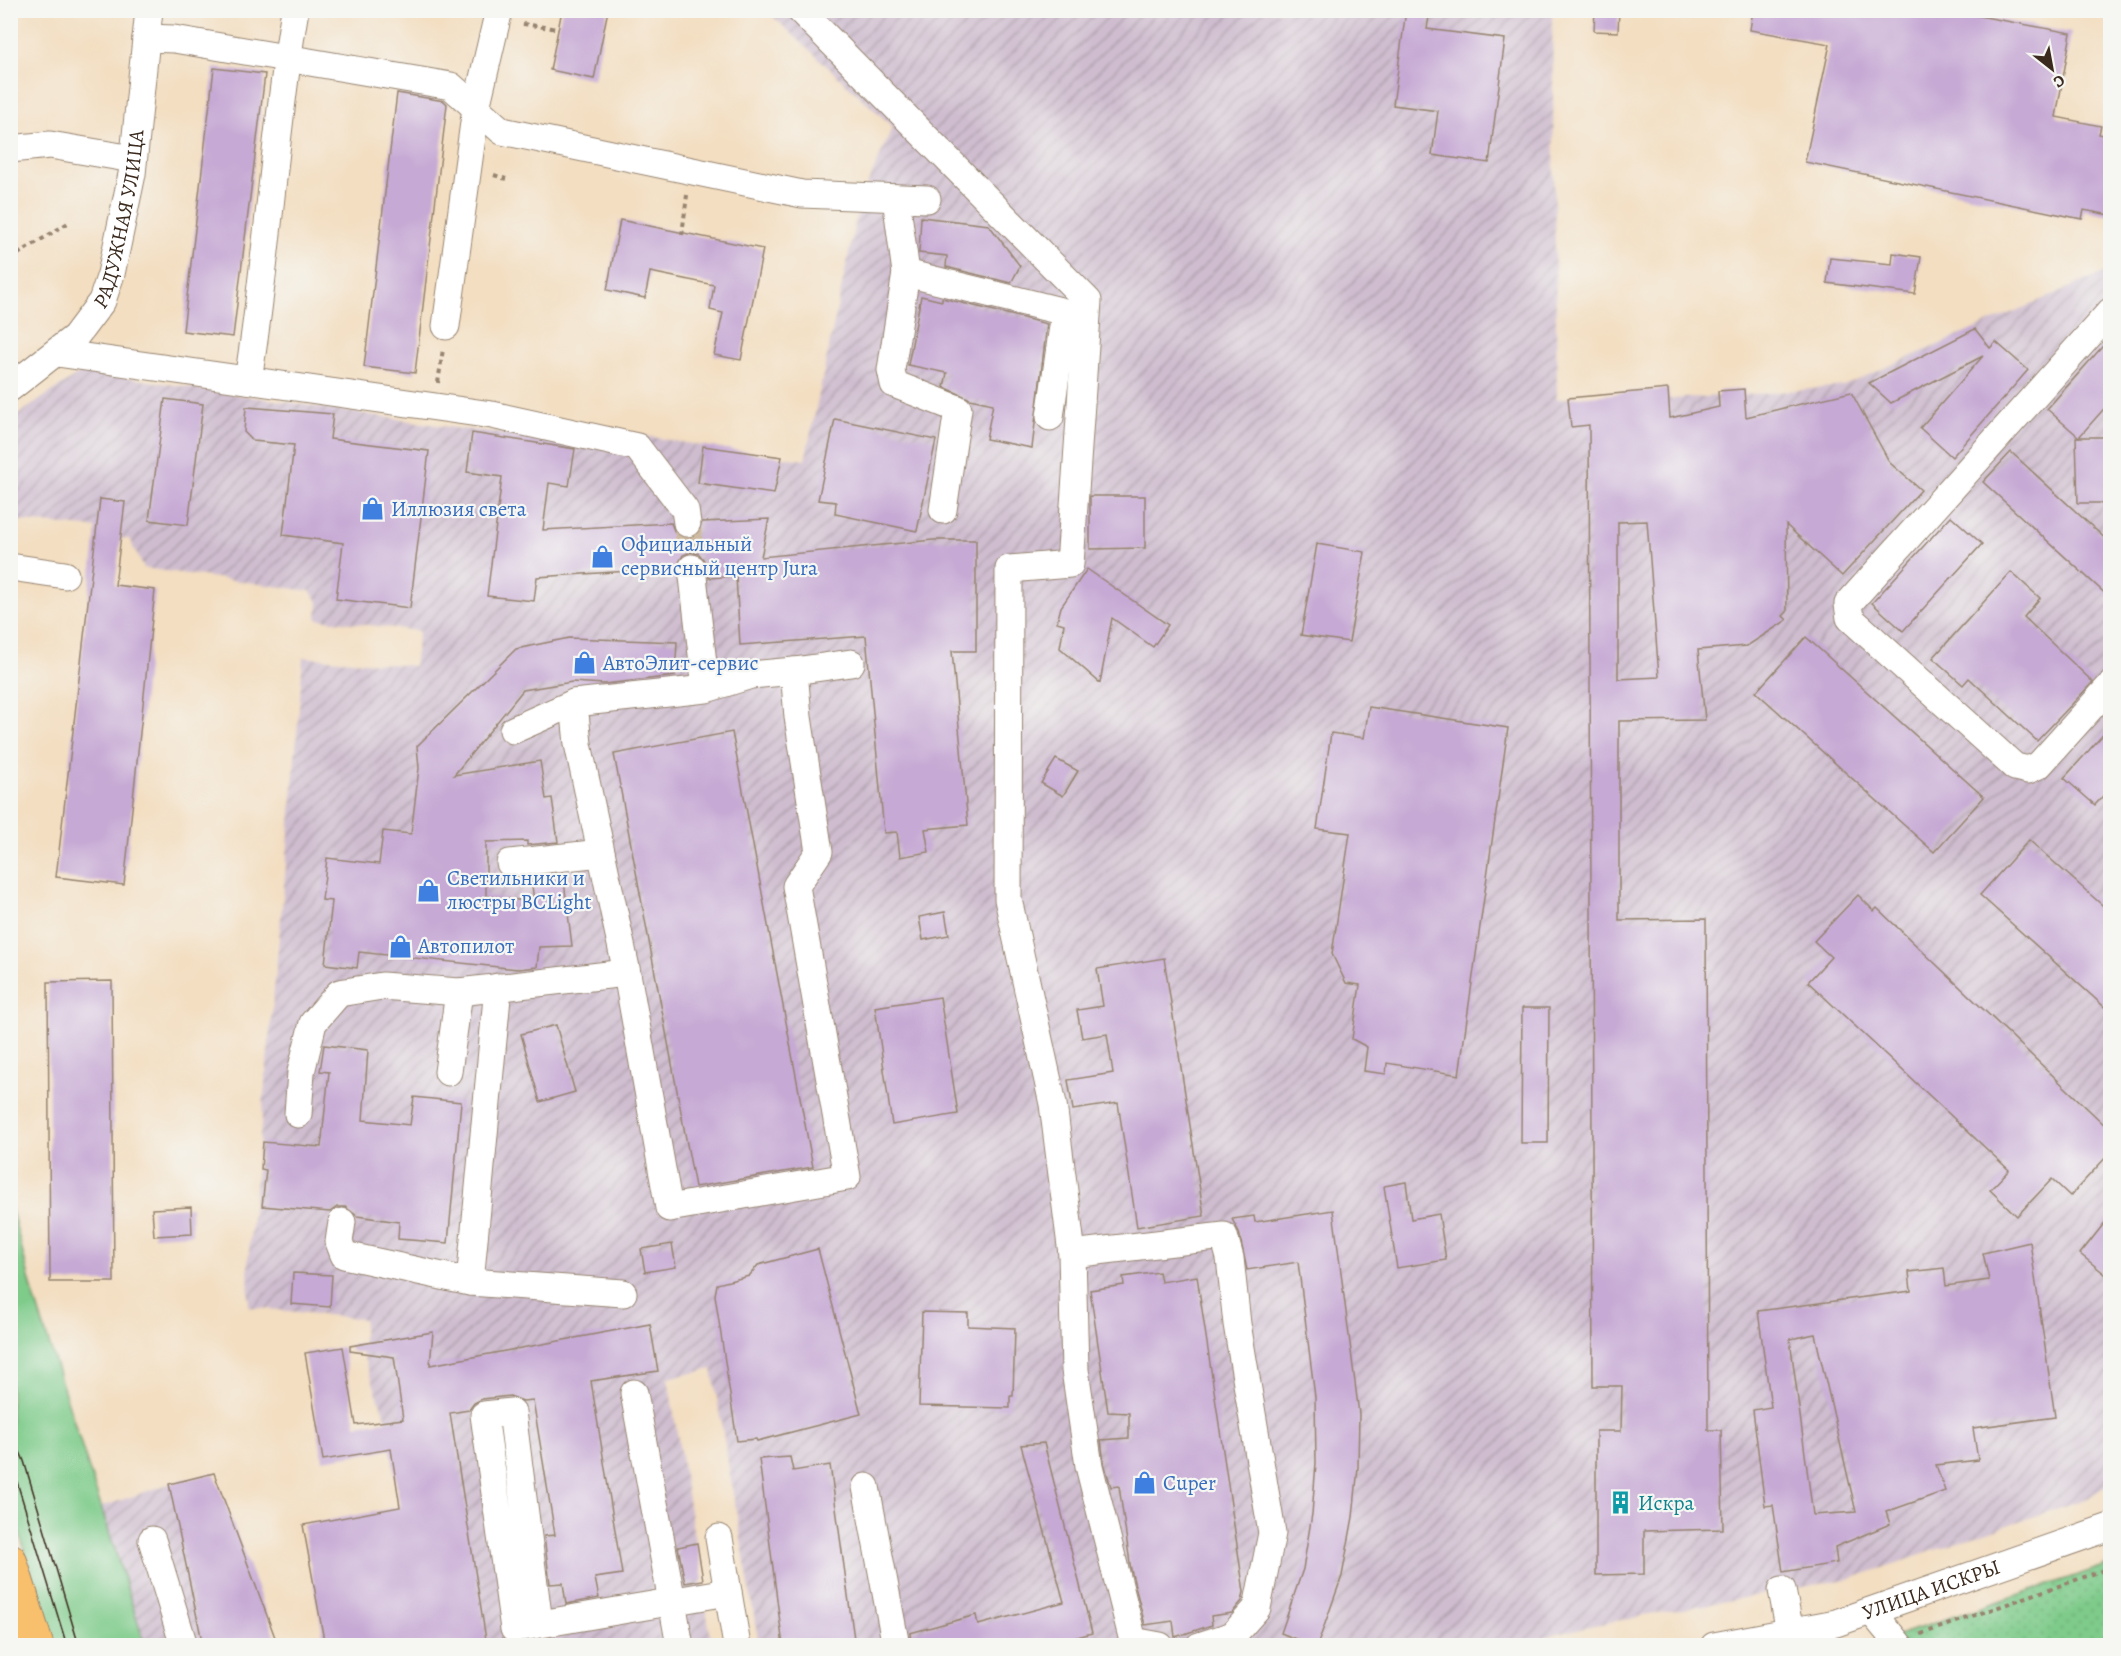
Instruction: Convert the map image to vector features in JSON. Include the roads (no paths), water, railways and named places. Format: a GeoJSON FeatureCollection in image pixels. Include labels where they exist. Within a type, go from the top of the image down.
{"type":"FeatureCollection","features":[{"type":"Feature","properties":{"kind":"main road"},"geometry":{"type":"LineString","coordinates":[[10,1560],[37,1646]]}},
{"type":"Feature","properties":{"kind":"street","name":"РАДУЖНАЯ УЛИЦА"},"geometry":{"type":"LineString","coordinates":[[10,388],[75,337],[102,301],[111,274],[133,159],[149,10]]}},
{"type":"Feature","properties":{"kind":"street"},"geometry":{"type":"LineString","coordinates":[[248,380],[258,321],[287,58],[295,10]]}},
{"type":"Feature","properties":{"kind":"street"},"geometry":{"type":"LineString","coordinates":[[800,10],[1088,301],[1070,564],[1009,569],[1008,899],[1053,1104],[1072,1254],[1075,1370],[1089,1466],[1133,1641],[1160,1646]]}},
{"type":"Feature","properties":{"kind":"street"},"geometry":{"type":"LineString","coordinates":[[446,326],[476,108],[498,15]]}},
{"type":"Feature","properties":{"kind":"street"},"geometry":{"type":"LineString","coordinates":[[146,38],[174,39],[451,86],[502,131],[802,194],[927,199]]}},
{"type":"Feature","properties":{"kind":"street"},"geometry":{"type":"LineString","coordinates":[[10,149],[50,145],[133,159]]}},
{"type":"Feature","properties":{"kind":"street"},"geometry":{"type":"LineString","coordinates":[[896,198],[906,273],[891,370],[894,384],[958,409],[943,510]]}},
{"type":"Feature","properties":{"kind":"street"},"geometry":{"type":"LineString","coordinates":[[906,273],[1065,312],[1050,417]]}},
{"type":"Feature","properties":{"kind":"street"},"geometry":{"type":"LineString","coordinates":[[2110,312],[1848,604],[1850,618],[2015,767],[2028,770],[2039,765],[2110,686]]}},
{"type":"Feature","properties":{"kind":"street"},"geometry":{"type":"LineString","coordinates":[[57,353],[492,415],[637,447],[686,510],[687,523]]}},
{"type":"Feature","properties":{"kind":"street"},"geometry":{"type":"LineString","coordinates":[[10,567],[65,575]]}},
{"type":"Feature","properties":{"kind":"street"},"geometry":{"type":"LineString","coordinates":[[692,568],[706,689]]}},
{"type":"Feature","properties":{"kind":"street"},"geometry":{"type":"LineString","coordinates":[[513,730],[574,703],[706,689],[751,675],[851,663]]}},
{"type":"Feature","properties":{"kind":"street"},"geometry":{"type":"LineString","coordinates":[[574,703],[578,744],[626,972],[669,1208],[847,1177],[796,886],[819,852],[798,717],[794,671]]}},
{"type":"Feature","properties":{"kind":"street"},"geometry":{"type":"LineString","coordinates":[[510,862],[601,853]]}},
{"type":"Feature","properties":{"kind":"street"},"geometry":{"type":"LineString","coordinates":[[298,1114],[301,1072],[313,1023],[339,993],[382,986],[459,992],[626,972]]}},
{"type":"Feature","properties":{"kind":"street"},"geometry":{"type":"LineString","coordinates":[[470,1282],[498,987]]}},
{"type":"Feature","properties":{"kind":"street"},"geometry":{"type":"LineString","coordinates":[[448,1072],[459,992]]}},
{"type":"Feature","properties":{"kind":"street"},"geometry":{"type":"LineString","coordinates":[[342,1222],[339,1242],[344,1255],[470,1282],[623,1293]]}},
{"type":"Feature","properties":{"kind":"street"},"geometry":{"type":"LineString","coordinates":[[1072,1254],[1224,1236],[1230,1258],[1237,1324],[1272,1533],[1257,1608],[1233,1635],[1199,1646]]}},
{"type":"Feature","properties":{"kind":"street"},"geometry":{"type":"LineString","coordinates":[[634,1393],[680,1646]]}},
{"type":"Feature","properties":{"kind":"street"},"geometry":{"type":"LineString","coordinates":[[512,1412],[524,1633],[484,1415],[512,1412]]}},
{"type":"Feature","properties":{"kind":"street"},"geometry":{"type":"LineString","coordinates":[[866,1487],[896,1646]]}},
{"type":"Feature","properties":{"kind":"street","name":"УЛИЦА ИСКРЫ"},"geometry":{"type":"LineString","coordinates":[[1714,1646],[1836,1623],[2110,1527]]}},
{"type":"Feature","properties":{"kind":"street"},"geometry":{"type":"LineString","coordinates":[[720,1538],[737,1646]]}},
{"type":"Feature","properties":{"kind":"street"},"geometry":{"type":"LineString","coordinates":[[152,1540],[184,1646]]}},
{"type":"Feature","properties":{"kind":"street"},"geometry":{"type":"LineString","coordinates":[[1782,1590],[1790,1632]]}},
{"type":"Feature","properties":{"kind":"street"},"geometry":{"type":"LineString","coordinates":[[524,1633],[672,1601],[728,1592]]}},
{"type":"Feature","properties":{"kind":"street"},"geometry":{"type":"LineString","coordinates":[[1871,1611],[1900,1644]]}},
{"type":"Feature","properties":{"kind":"tunnel"},"geometry":{"type":"LineString","coordinates":[[687,523],[692,568]]}},
{"type":"Feature","properties":{"kind":"tram line"},"geometry":{"type":"LineString","coordinates":[[10,1429],[24,1461],[79,1646]]}},
{"type":"Feature","properties":{"kind":"tram line"},"geometry":{"type":"LineString","coordinates":[[10,1459],[67,1646]]}},
{"type":"Feature","properties":{"kind":"place","name":"Иллюзия света"},"geometry":{"type":"Point","coordinates":[373,509]}},
{"type":"Feature","properties":{"kind":"place","name":"Официальный сервисный центр Jura"},"geometry":{"type":"Point","coordinates":[603,556]}},
{"type":"Feature","properties":{"kind":"place","name":"АвтоЭлит-сервис"},"geometry":{"type":"Point","coordinates":[585,663]}},
{"type":"Feature","properties":{"kind":"place","name":"Светильники и люстры BCLight"},"geometry":{"type":"Point","coordinates":[429,890]}},
{"type":"Feature","properties":{"kind":"place","name":"Автопилот"},"geometry":{"type":"Point","coordinates":[400,946]}},
{"type":"Feature","properties":{"kind":"place","name":"Cuper"},"geometry":{"type":"Point","coordinates":[1145,1483]}},
{"type":"Feature","properties":{"kind":"place","name":"Искра"},"geometry":{"type":"Point","coordinates":[1620,1503]}}]}
